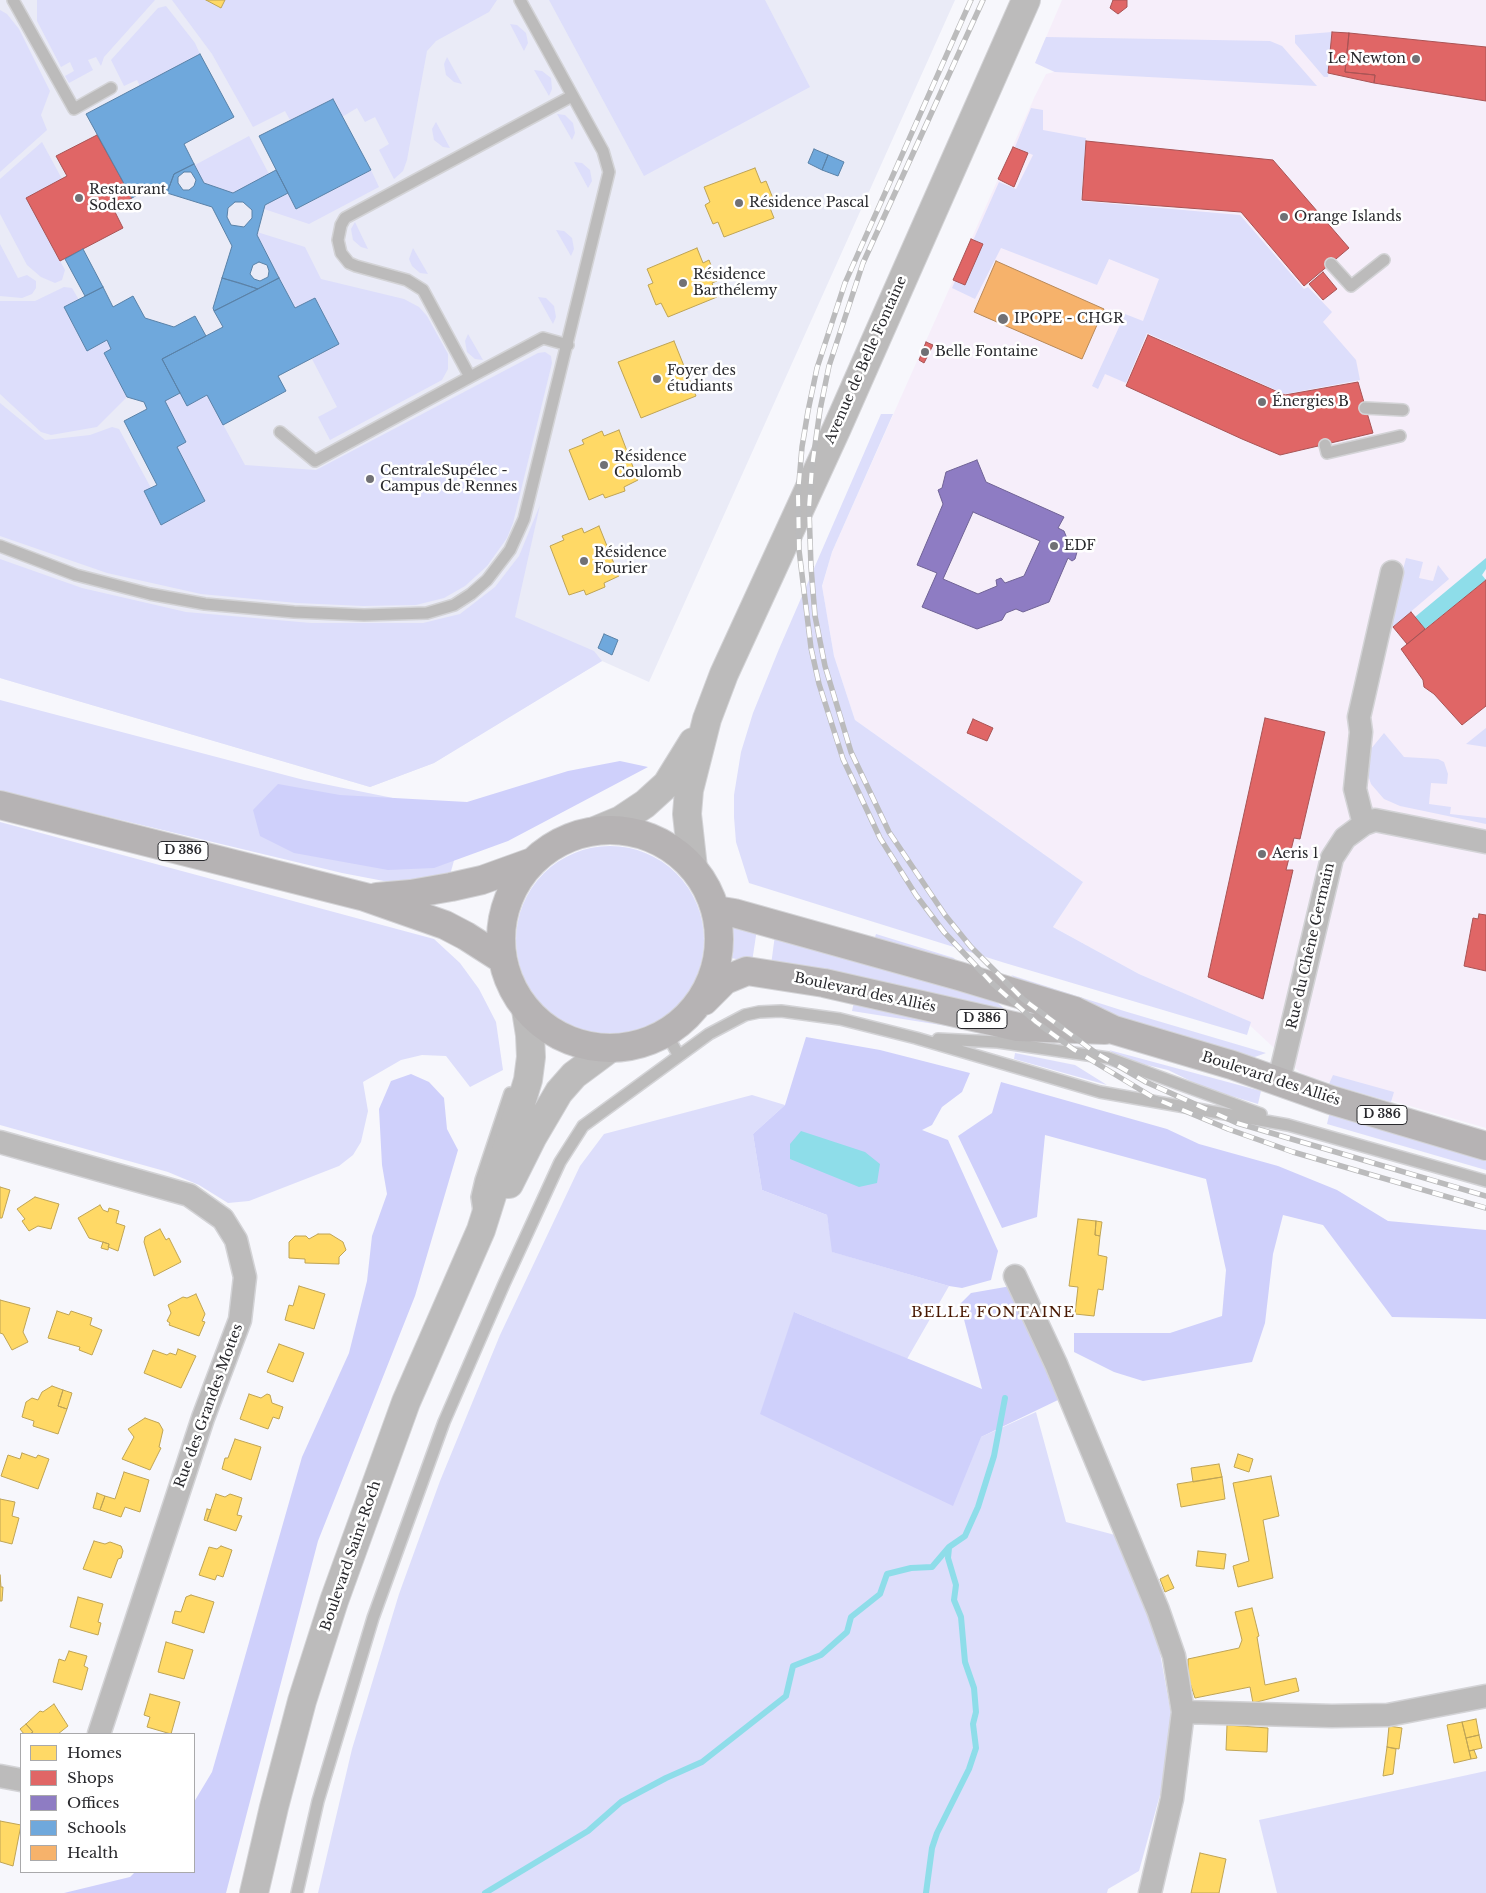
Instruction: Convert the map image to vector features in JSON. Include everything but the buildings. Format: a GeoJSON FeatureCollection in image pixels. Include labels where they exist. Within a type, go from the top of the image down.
{"type":"FeatureCollection","features":[{"type":"Feature","properties":{"kind":"main road","name":"Avenue de Belle Fontaine"},"geometry":{"type":"LineString","coordinates":[[693,868],[687,814],[689,790],[707,719],[724,674],[837,428],[1026,0]]}},
{"type":"Feature","properties":{"kind":"main road","name":"Avenue de Belle Fontaine"},"geometry":{"type":"LineString","coordinates":[[597,830],[621,820],[645,804],[667,784],[707,719]]}},
{"type":"Feature","properties":{"kind":"main road","name":"D 386"},"geometry":{"type":"LineString","coordinates":[[0,804],[365,897]]}},
{"type":"Feature","properties":{"kind":"main road"},"geometry":{"type":"LineString","coordinates":[[365,897],[411,894],[482,880],[532,862],[562,841],[597,830],[624,831],[650,837],[666,845],[693,868],[707,888],[716,910],[720,932],[719,955],[713,976],[704,996],[690,1014],[672,1045],[645,1044],[609,1049],[572,1042],[539,1024],[526,1010],[515,995],[502,959],[501,938],[503,917],[509,897],[519,878],[532,862]]}},
{"type":"Feature","properties":{"kind":"main road"},"geometry":{"type":"LineString","coordinates":[[365,897],[445,925],[502,959]]}},
{"type":"Feature","properties":{"kind":"main road","name":"Boulevard des Alliés"},"geometry":{"type":"LineString","coordinates":[[716,910],[777,925],[977,981],[1075,1011],[1114,1030],[1279,1080],[1331,1100],[1486,1146]]}},
{"type":"Feature","properties":{"kind":"main road","name":"Boulevard des Alliés"},"geometry":{"type":"LineString","coordinates":[[690,1014],[725,980],[747,970],[824,983],[1018,1027],[1114,1030]]}},
{"type":"Feature","properties":{"kind":"main road","name":"Boulevard Saint-Roch"},"geometry":{"type":"LineString","coordinates":[[481,1230],[528,1080],[530,1034],[526,1010]]}},
{"type":"Feature","properties":{"kind":"main road","name":"Boulevard Saint-Roch"},"geometry":{"type":"LineString","coordinates":[[254,1893],[274,1807],[300,1711],[334,1601],[406,1402],[481,1230],[559,1092],[574,1075],[609,1049]]}},
{"type":"Feature","properties":{"kind":"street"},"geometry":{"type":"LineString","coordinates":[[1364,824],[1356,789],[1361,732],[1359,717],[1392,572]]}},
{"type":"Feature","properties":{"kind":"street","name":"Rue du Chêne Germain"},"geometry":{"type":"LineString","coordinates":[[1279,1080],[1332,858],[1344,838],[1364,824],[1375,820],[1385,820],[1486,842]]}},
{"type":"Feature","properties":{"kind":"street","name":"Rue des Grandes Mottes"},"geometry":{"type":"LineString","coordinates":[[0,1142],[189,1195],[223,1219],[236,1240],[245,1277],[240,1320],[203,1418],[99,1733]]}},
{"type":"Feature","properties":{"kind":"street"},"geometry":{"type":"LineString","coordinates":[[1014,1276],[1056,1364],[1158,1610],[1174,1656],[1183,1712],[1172,1799],[1150,1893]]}},
{"type":"Feature","properties":{"kind":"street"},"geometry":{"type":"LineString","coordinates":[[1183,1712],[1332,1716],[1388,1715],[1486,1696]]}},
{"type":"Feature","properties":{"kind":"street"},"geometry":{"type":"LineString","coordinates":[[0,1776],[20,1780]]}},
{"type":"Feature","properties":{"kind":"lane"},"geometry":{"type":"LineString","coordinates":[[13,0],[74,109],[111,88]]}},
{"type":"Feature","properties":{"kind":"lane"},"geometry":{"type":"LineString","coordinates":[[0,546],[46,565],[94,580],[193,602],[294,612],[364,615],[419,614],[442,609],[459,602],[481,585],[505,558],[524,519],[609,172],[606,158],[520,0]]}},
{"type":"Feature","properties":{"kind":"lane"},"geometry":{"type":"LineString","coordinates":[[470,377],[423,290],[404,278],[356,266],[349,262],[339,247],[341,225],[345,218],[572,96]]}},
{"type":"Feature","properties":{"kind":"lane"},"geometry":{"type":"LineString","coordinates":[[1331,264],[1351,286],[1384,260]]}},
{"type":"Feature","properties":{"kind":"lane"},"geometry":{"type":"LineString","coordinates":[[280,432],[315,460],[543,338],[568,345]]}},
{"type":"Feature","properties":{"kind":"lane"},"geometry":{"type":"LineString","coordinates":[[1366,408],[1403,410]]}},
{"type":"Feature","properties":{"kind":"lane"},"geometry":{"type":"LineString","coordinates":[[1325,445],[1327,453],[1400,436]]}},
{"type":"Feature","properties":{"kind":"lane"},"geometry":{"type":"LineString","coordinates":[[517,1072],[526,1010]]}},
{"type":"Feature","properties":{"kind":"lane"},"geometry":{"type":"LineString","coordinates":[[298,1893],[318,1801],[373,1618],[444,1422],[504,1284],[560,1162],[583,1126],[672,1045],[709,1034],[745,1015],[781,1011],[840,1019],[919,1038],[1100,1092],[1288,1125]]}},
{"type":"Feature","properties":{"kind":"lane"},"geometry":{"type":"LineString","coordinates":[[919,1038],[998,1042],[1108,1058],[1288,1125],[1486,1181]]}},
{"type":"Feature","properties":{"kind":"lane"},"geometry":{"type":"LineString","coordinates":[[481,1230],[477,1197],[513,1086]]}},
{"type":"Feature","properties":{"kind":"shaded area","name":"CentraleSupélec - Campus de Rennes"},"geometry":{"type":"Polygon","coordinates":[[[0,0],[955,0],[649,682],[602,661],[434,763],[370,787],[0,678],[0,0]]]}},
{"type":"Feature","properties":{"kind":"shaded area"},"geometry":{"type":"Polygon","coordinates":[[[37,0],[155,0],[104,57],[101,66],[96,57],[88,60],[93,70],[69,83],[65,76],[74,71],[70,62],[61,67],[37,21],[37,0]]]}},
{"type":"Feature","properties":{"kind":"shaded area"},"geometry":{"type":"Polygon","coordinates":[[[172,0],[206,0],[220,8],[225,0],[497,0],[489,12],[436,41],[427,51],[407,160],[403,171],[394,179],[379,150],[389,144],[375,117],[365,122],[357,108],[342,117],[333,99],[290,120],[285,111],[253,127],[212,54],[172,0]]]}},
{"type":"Feature","properties":{"kind":"shaded area"},"geometry":{"type":"Polygon","coordinates":[[[549,0],[765,0],[810,87],[644,176],[549,0]]]}},
{"type":"Feature","properties":{"kind":"shaded area"},"geometry":{"type":"Polygon","coordinates":[[[1062,0],[1486,0],[1486,1128],[1303,1075],[1243,1019],[1139,974],[1053,927],[1083,882],[855,720],[834,656],[822,587],[832,552],[1035,96],[1046,74],[1054,72],[1035,63],[1062,0]]]}},
{"type":"Feature","properties":{"kind":"shaded area"},"geometry":{"type":"Polygon","coordinates":[[[166,6],[195,43],[200,54],[140,86],[137,80],[124,86],[111,60],[158,8],[166,6]]]}},
{"type":"Feature","properties":{"kind":"shaded area"},"geometry":{"type":"Polygon","coordinates":[[[0,10],[7,14],[19,29],[50,91],[41,115],[47,130],[0,172],[0,10]]]}},
{"type":"Feature","properties":{"kind":"shaded area"},"geometry":{"type":"Polygon","coordinates":[[[510,24],[517,25],[526,33],[528,43],[524,51],[510,24]]]}},
{"type":"Feature","properties":{"kind":"shaded area"},"geometry":{"type":"Polygon","coordinates":[[[1332,32],[1328,77],[1324,77],[1295,43],[1295,35],[1332,32]]]}},
{"type":"Feature","properties":{"kind":"shaded area"},"geometry":{"type":"Polygon","coordinates":[[[1046,37],[1270,41],[1282,46],[1317,86],[1055,72],[1035,63],[1046,37]]]}},
{"type":"Feature","properties":{"kind":"shaded area"},"geometry":{"type":"Polygon","coordinates":[[[447,57],[462,84],[454,82],[446,75],[444,64],[447,57]]]}},
{"type":"Feature","properties":{"kind":"shaded area"},"geometry":{"type":"Polygon","coordinates":[[[534,70],[542,71],[551,78],[552,89],[549,96],[534,70]]]}},
{"type":"Feature","properties":{"kind":"shaded area"},"geometry":{"type":"Polygon","coordinates":[[[1031,108],[1043,110],[1043,130],[1086,138],[1081,201],[1240,215],[1304,289],[1308,287],[1332,312],[1323,322],[1356,360],[1360,380],[1285,394],[1147,333],[1126,383],[1105,374],[1098,389],[1092,386],[1125,314],[1143,321],[1159,279],[1109,259],[1097,285],[1001,248],[975,299],[952,288],[999,182],[1016,189],[1033,155],[1015,147],[1031,108]]]}},
{"type":"Feature","properties":{"kind":"shaded area"},"geometry":{"type":"Polygon","coordinates":[[[557,114],[565,115],[573,123],[575,133],[572,140],[557,114]]]}},
{"type":"Feature","properties":{"kind":"shaded area"},"geometry":{"type":"Polygon","coordinates":[[[436,122],[450,148],[443,147],[434,140],[432,129],[436,122]]]}},
{"type":"Feature","properties":{"kind":"shaded area"},"geometry":{"type":"Polygon","coordinates":[[[249,136],[269,174],[233,193],[204,183],[195,165],[249,136]]]}},
{"type":"Feature","properties":{"kind":"shaded area"},"geometry":{"type":"Polygon","coordinates":[[[42,142],[62,179],[26,198],[65,270],[62,280],[55,283],[41,277],[27,265],[0,214],[0,179],[42,142]]]}},
{"type":"Feature","properties":{"kind":"shaded area"},"geometry":{"type":"Polygon","coordinates":[[[574,162],[582,163],[590,170],[592,181],[588,188],[574,162]]]}},
{"type":"Feature","properties":{"kind":"shaded area"},"geometry":{"type":"Polygon","coordinates":[[[371,170],[379,187],[309,224],[264,209],[265,205],[288,193],[297,209],[371,170]]]}},
{"type":"Feature","properties":{"kind":"shaded area"},"geometry":{"type":"Polygon","coordinates":[[[355,222],[368,249],[361,247],[353,240],[351,229],[355,222]]]}},
{"type":"Feature","properties":{"kind":"shaded area"},"geometry":{"type":"Polygon","coordinates":[[[556,230],[564,231],[572,238],[574,249],[571,256],[556,230]]]}},
{"type":"Feature","properties":{"kind":"shaded area"},"geometry":{"type":"Polygon","coordinates":[[[257,232],[305,247],[321,279],[404,299],[419,307],[427,316],[448,354],[448,369],[442,380],[330,440],[318,417],[337,407],[312,359],[339,344],[295,308],[257,232]]]}},
{"type":"Feature","properties":{"kind":"shaded area"},"geometry":{"type":"Polygon","coordinates":[[[0,244],[18,278],[27,275],[36,281],[36,288],[32,294],[22,298],[0,296],[0,244]]]}},
{"type":"Feature","properties":{"kind":"shaded area"},"geometry":{"type":"Polygon","coordinates":[[[413,248],[428,274],[420,273],[412,266],[409,259],[413,248]]]}},
{"type":"Feature","properties":{"kind":"shaded area"},"geometry":{"type":"Polygon","coordinates":[[[64,287],[72,288],[79,300],[64,308],[87,350],[107,340],[111,349],[104,353],[127,397],[97,427],[51,435],[41,432],[0,394],[0,301],[35,301],[64,287]]]}},
{"type":"Feature","properties":{"kind":"shaded area"},"geometry":{"type":"Polygon","coordinates":[[[538,297],[546,298],[554,306],[556,317],[553,324],[538,297]]]}},
{"type":"Feature","properties":{"kind":"shaded area"},"geometry":{"type":"Polygon","coordinates":[[[468,334],[483,360],[475,359],[467,352],[465,341],[468,334]]]}},
{"type":"Feature","properties":{"kind":"shaded area"},"geometry":{"type":"Polygon","coordinates":[[[545,352],[551,356],[552,363],[513,523],[507,538],[487,566],[465,586],[444,598],[416,605],[363,606],[297,603],[201,594],[107,573],[0,536],[0,403],[45,440],[90,435],[112,427],[119,429],[151,488],[144,492],[161,525],[205,501],[177,447],[186,442],[165,401],[180,393],[187,406],[207,395],[245,465],[316,470],[538,353],[545,352]]]}},
{"type":"Feature","properties":{"kind":"shaded area"},"geometry":{"type":"Polygon","coordinates":[[[881,414],[893,414],[832,552],[822,586],[834,656],[855,720],[1083,882],[1053,927],[1139,974],[1251,1022],[1247,1035],[1005,963],[749,883],[736,842],[734,817],[734,795],[741,752],[753,713],[779,649],[881,414]]]}},
{"type":"Feature","properties":{"kind":"shaded area"},"geometry":{"type":"Polygon","coordinates":[[[540,505],[515,617],[594,651],[602,661],[434,763],[370,787],[0,678],[0,559],[82,588],[186,612],[311,623],[423,623],[460,614],[495,587],[519,556],[540,505]]]}},
{"type":"Feature","properties":{"kind":"shaded area"},"geometry":{"type":"Polygon","coordinates":[[[1406,558],[1423,562],[1419,578],[1433,581],[1438,565],[1449,579],[1387,632],[1406,558]]]}},
{"type":"Feature","properties":{"kind":"shaded area"},"geometry":{"type":"Polygon","coordinates":[[[1486,558],[1486,569],[1482,575],[1486,580],[1425,629],[1415,617],[1486,558]]]}},
{"type":"Feature","properties":{"kind":"shaded area"},"geometry":{"type":"Polygon","coordinates":[[[0,700],[304,780],[467,813],[450,875],[420,881],[389,882],[342,873],[0,791],[0,700]]]}},
{"type":"Feature","properties":{"kind":"shaded area"},"geometry":{"type":"Polygon","coordinates":[[[1486,728],[1486,747],[1466,744],[1486,728]]]}},
{"type":"Feature","properties":{"kind":"shaded area"},"geometry":{"type":"Polygon","coordinates":[[[1384,733],[1404,757],[1438,759],[1444,762],[1448,774],[1447,784],[1431,783],[1429,804],[1451,807],[1450,814],[1486,818],[1486,824],[1400,806],[1384,799],[1371,784],[1366,755],[1384,733]]]}},
{"type":"Feature","properties":{"kind":"shaded area"},"geometry":{"type":"Polygon","coordinates":[[[620,761],[648,767],[508,841],[434,868],[388,870],[294,853],[260,836],[253,810],[278,784],[340,795],[467,802],[568,771],[620,761]]]}},
{"type":"Feature","properties":{"kind":"shaded area"},"geometry":{"type":"Polygon","coordinates":[[[0,822],[434,939],[460,963],[479,989],[496,1022],[503,1070],[470,1087],[446,1056],[422,1055],[401,1060],[363,1082],[368,1111],[361,1142],[353,1155],[339,1166],[249,1201],[228,1203],[199,1185],[168,1172],[0,1125],[0,822]]]}},
{"type":"Feature","properties":{"kind":"shaded area"},"geometry":{"type":"Polygon","coordinates":[[[610,846],[646,853],[670,867],[683,880],[697,904],[704,940],[697,976],[683,1000],[670,1013],[646,1027],[610,1034],[574,1027],[550,1013],[537,1000],[523,976],[516,940],[523,904],[537,880],[550,867],[574,853],[610,846]]]}},
{"type":"Feature","properties":{"kind":"shaded area"},"geometry":{"type":"Polygon","coordinates":[[[732,922],[757,929],[752,962],[731,958],[732,922]]]}},
{"type":"Feature","properties":{"kind":"shaded area"},"geometry":{"type":"Polygon","coordinates":[[[876,934],[954,958],[967,974],[873,943],[876,934]]]}},
{"type":"Feature","properties":{"kind":"shaded area"},"geometry":{"type":"Polygon","coordinates":[[[775,935],[983,990],[1017,1020],[771,965],[775,935]]]}},
{"type":"Feature","properties":{"kind":"shaded area"},"geometry":{"type":"Polygon","coordinates":[[[1011,975],[1266,1053],[1252,1058],[1032,993],[1011,975]]]}},
{"type":"Feature","properties":{"kind":"shaded area"},"geometry":{"type":"Polygon","coordinates":[[[855,997],[985,1032],[852,1011],[855,997]]]}},
{"type":"Feature","properties":{"kind":"shaded area"},"geometry":{"type":"Polygon","coordinates":[[[806,1037],[880,1050],[970,1073],[962,1092],[942,1107],[932,1125],[922,1130],[948,1140],[998,1251],[991,1280],[962,1288],[949,1286],[832,1252],[827,1215],[762,1190],[753,1134],[785,1105],[806,1037]]]}},
{"type":"Feature","properties":{"kind":"shaded area"},"geometry":{"type":"Polygon","coordinates":[[[1109,1050],[1261,1091],[1258,1104],[1205,1088],[1168,1070],[1122,1059],[1109,1050]]]}},
{"type":"Feature","properties":{"kind":"shaded area"},"geometry":{"type":"Polygon","coordinates":[[[1015,1053],[1075,1065],[1107,1085],[1014,1059],[1015,1053]]]}},
{"type":"Feature","properties":{"kind":"shaded area"},"geometry":{"type":"Polygon","coordinates":[[[411,1074],[429,1082],[444,1098],[447,1129],[458,1150],[415,1296],[318,1541],[226,1893],[64,1893],[130,1877],[134,1873],[195,1873],[195,1800],[212,1772],[302,1457],[349,1353],[367,1281],[372,1236],[387,1194],[382,1165],[379,1109],[391,1081],[411,1074]]]}},
{"type":"Feature","properties":{"kind":"shaded area"},"geometry":{"type":"Polygon","coordinates":[[[1333,1075],[1394,1092],[1391,1102],[1329,1084],[1333,1075]]]}},
{"type":"Feature","properties":{"kind":"shaded area"},"geometry":{"type":"Polygon","coordinates":[[[1001,1082],[1167,1129],[1199,1144],[1278,1166],[1337,1190],[1388,1221],[1486,1230],[1486,1319],[1392,1317],[1323,1225],[1283,1215],[1273,1254],[1265,1323],[1252,1362],[1143,1381],[1114,1372],[1074,1352],[1074,1333],[1170,1333],[1222,1316],[1226,1270],[1206,1179],[1045,1135],[1037,1217],[1002,1228],[958,1136],[992,1113],[1001,1082]]]}},
{"type":"Feature","properties":{"kind":"shaded area"},"geometry":{"type":"Polygon","coordinates":[[[752,1095],[785,1105],[753,1134],[762,1190],[827,1215],[833,1252],[949,1286],[907,1359],[794,1312],[981,1437],[1036,1412],[1066,1522],[1115,1535],[1157,1636],[1171,1714],[1161,1791],[1139,1871],[1108,1889],[1107,1893],[318,1893],[352,1749],[399,1594],[440,1481],[500,1335],[580,1166],[604,1134],[752,1095]]]}},
{"type":"Feature","properties":{"kind":"shaded area"},"geometry":{"type":"Polygon","coordinates":[[[1330,1111],[1486,1156],[1486,1170],[1327,1124],[1330,1111]]]}},
{"type":"Feature","properties":{"kind":"shaded area"},"geometry":{"type":"Polygon","coordinates":[[[801,1131],[865,1152],[880,1164],[877,1183],[859,1187],[790,1159],[790,1144],[801,1131]]]}},
{"type":"Feature","properties":{"kind":"shaded area"},"geometry":{"type":"Polygon","coordinates":[[[1011,1286],[1058,1400],[981,1437],[953,1506],[760,1414],[794,1312],[982,1389],[960,1304],[971,1293],[1011,1286]]]}},
{"type":"Feature","properties":{"kind":"shaded area"},"geometry":{"type":"Polygon","coordinates":[[[1486,1771],[1486,1893],[1277,1893],[1259,1820],[1486,1771]]]}},
{"type":"Feature","properties":{"kind":"waterway"},"geometry":{"type":"LineString","coordinates":[[485,1893],[588,1831],[621,1802],[666,1778],[702,1762],[786,1696],[793,1666],[821,1655],[847,1632],[851,1617],[880,1594],[887,1574],[911,1568],[932,1567],[949,1547],[965,1536],[978,1507],[994,1456],[1005,1398]]}},
{"type":"Feature","properties":{"kind":"waterway"},"geometry":{"type":"LineString","coordinates":[[926,1893],[932,1848],[937,1833],[969,1769],[976,1748],[973,1724],[976,1712],[974,1688],[965,1662],[961,1617],[954,1600],[956,1585],[948,1558],[949,1548]]}},
{"type":"Feature","properties":{"kind":"railway"},"geometry":{"type":"LineString","coordinates":[[971,0],[845,283],[817,368],[808,411],[802,447],[798,494],[799,550],[811,648],[819,684],[843,759],[880,838],[916,895],[944,932],[993,984],[1036,1022],[1073,1049],[1154,1098],[1228,1129],[1293,1152],[1486,1208]]}},
{"type":"Feature","properties":{"kind":"railway"},"geometry":{"type":"LineString","coordinates":[[983,0],[863,263],[829,366],[820,410],[812,467],[809,508],[815,616],[825,666],[851,752],[889,832],[945,915],[971,947],[1023,999],[1096,1053],[1146,1082],[1237,1123],[1486,1196]]}},
{"type":"Feature","properties":{"kind":"place","name":"Le Newton"},"geometry":{"type":"Point","coordinates":[1416,59]}},
{"type":"Feature","properties":{"kind":"place","name":"Restaurant Sodexo"},"geometry":{"type":"Point","coordinates":[79,198]}},
{"type":"Feature","properties":{"kind":"place","name":"Résidence Pascal"},"geometry":{"type":"Point","coordinates":[739,203]}},
{"type":"Feature","properties":{"kind":"place","name":"Orange Islands"},"geometry":{"type":"Point","coordinates":[1284,217]}},
{"type":"Feature","properties":{"kind":"place","name":"Résidence Barthélemy"},"geometry":{"type":"Point","coordinates":[683,283]}},
{"type":"Feature","properties":{"kind":"place","name":"IPOPE - CHGR"},"geometry":{"type":"Point","coordinates":[1003,319]}},
{"type":"Feature","properties":{"kind":"place","name":"Belle Fontaine"},"geometry":{"type":"Point","coordinates":[925,352]}},
{"type":"Feature","properties":{"kind":"place","name":"Foyer des étudiants"},"geometry":{"type":"Point","coordinates":[657,379]}},
{"type":"Feature","properties":{"kind":"place","name":"Énergies B"},"geometry":{"type":"Point","coordinates":[1262,402]}},
{"type":"Feature","properties":{"kind":"place","name":"Résidence Coulomb"},"geometry":{"type":"Point","coordinates":[604,465]}},
{"type":"Feature","properties":{"kind":"place","name":"CentraleSupélec - Campus de Rennes"},"geometry":{"type":"Point","coordinates":[370,479]}},
{"type":"Feature","properties":{"kind":"place","name":"EDF"},"geometry":{"type":"Point","coordinates":[1054,546]}},
{"type":"Feature","properties":{"kind":"place","name":"Résidence Fourier"},"geometry":{"type":"Point","coordinates":[584,561]}},
{"type":"Feature","properties":{"kind":"place","name":"Aeris 1"},"geometry":{"type":"Point","coordinates":[1262,854]}},
{"type":"Feature","properties":{"kind":"district","name":"BELLE FONTAINE"},"geometry":{"type":"Point","coordinates":[993,1313]}}]}
